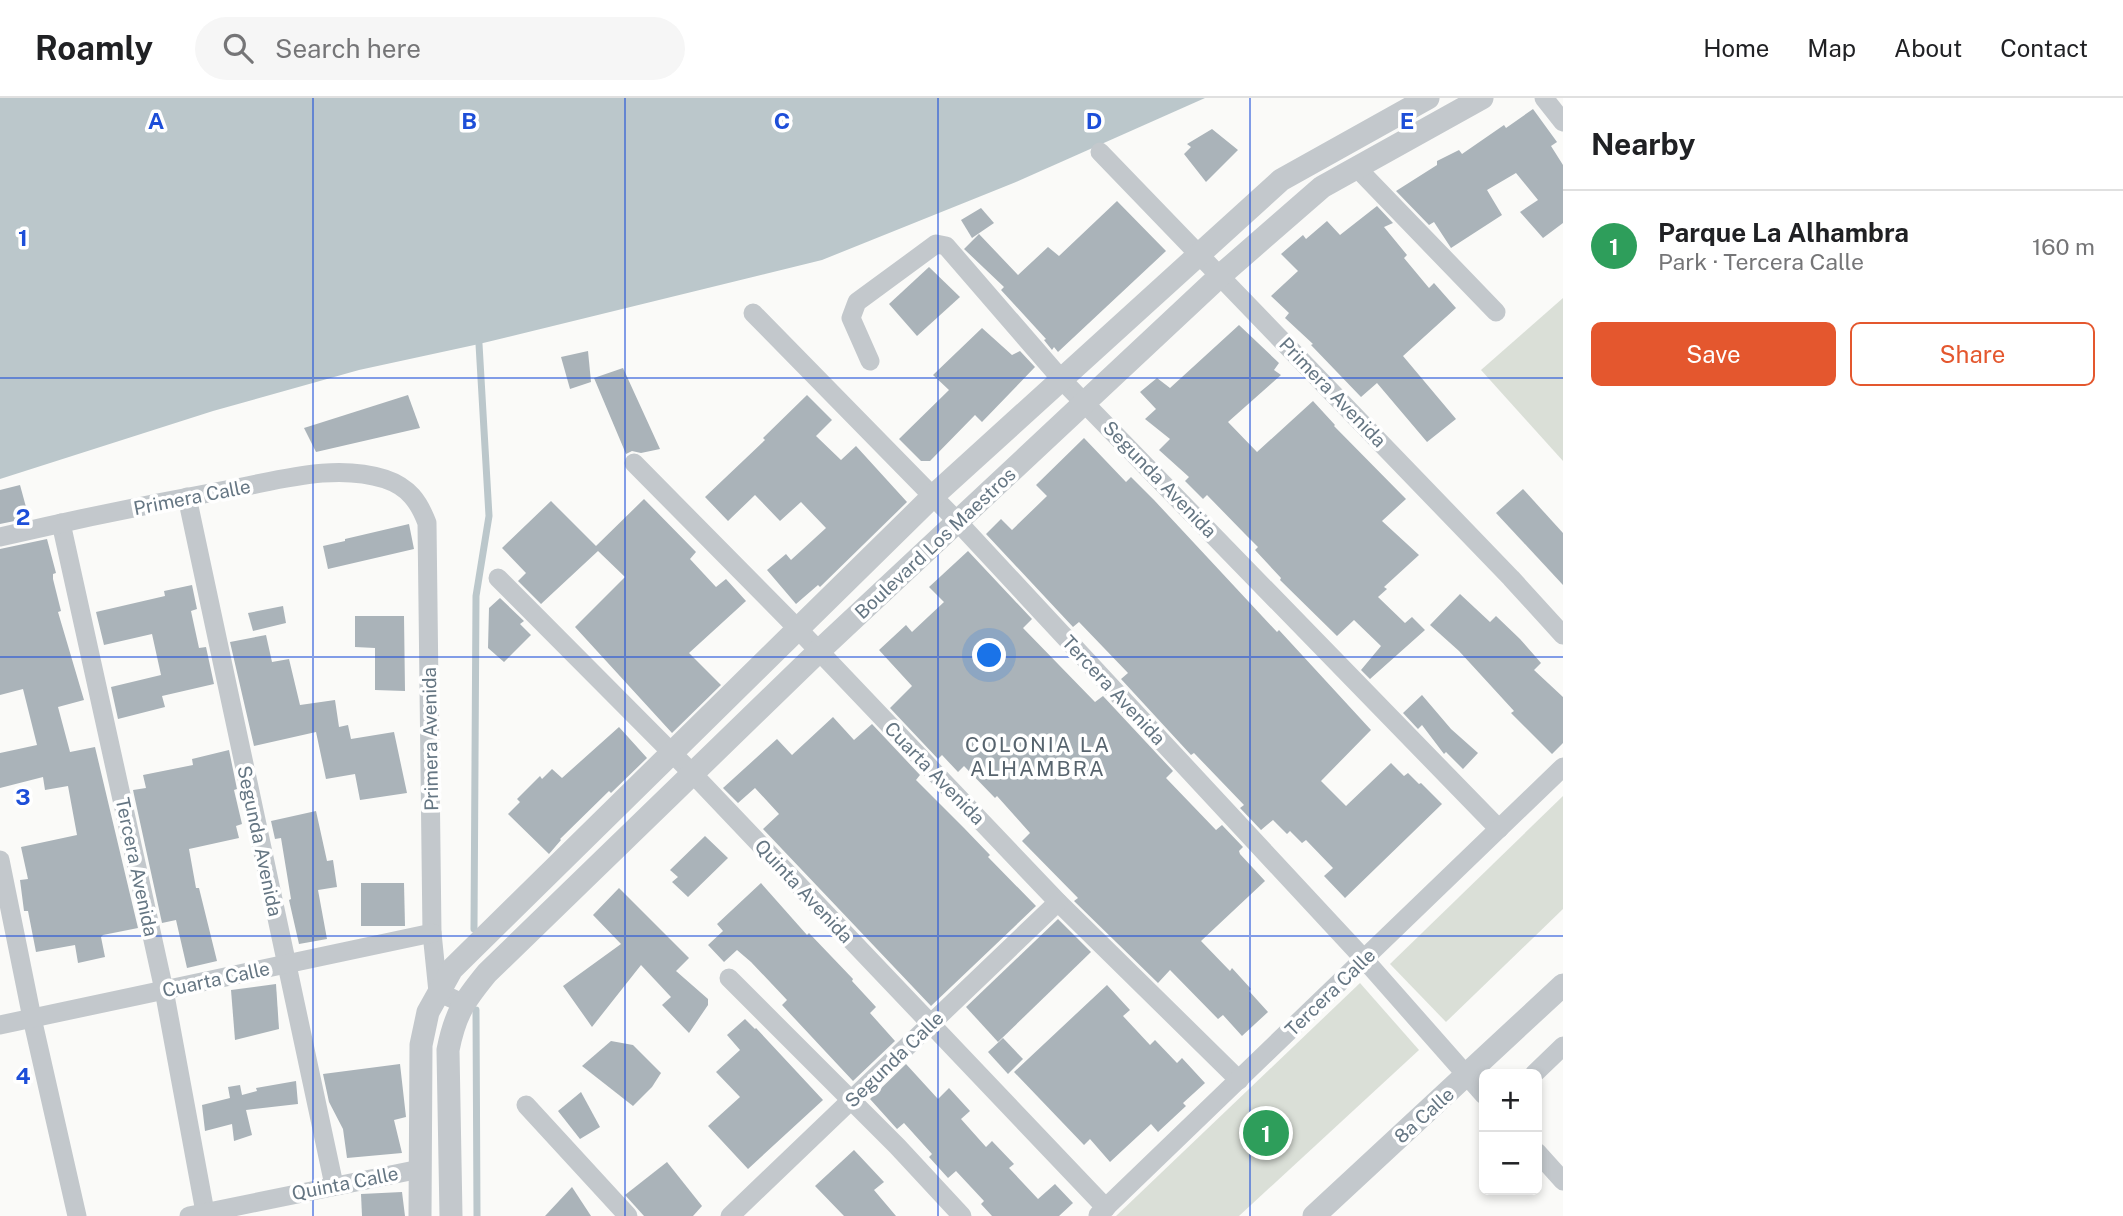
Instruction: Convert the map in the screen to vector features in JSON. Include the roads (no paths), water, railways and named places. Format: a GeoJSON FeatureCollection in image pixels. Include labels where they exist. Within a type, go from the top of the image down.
{"type":"FeatureCollection","features":[{"type":"Feature","properties":{"kind":"street","name":"Boulevard Los Maestros"},"geometry":{"type":"LineString","coordinates":[[420,1216],[421,1045],[428,1012],[452,969],[932,497],[1282,180],[1429,98]]}},
{"type":"Feature","properties":{"kind":"street","name":"Boulevard Los Maestros"},"geometry":{"type":"LineString","coordinates":[[451,1216],[449,1050],[452,1030],[462,1003],[487,973],[819,651],[1221,275],[1322,187],[1482,98]]}},
{"type":"Feature","properties":{"kind":"street"},"geometry":{"type":"LineString","coordinates":[[1544,98],[1563,122]]}},
{"type":"Feature","properties":{"kind":"street","name":"Primera Avenida"},"geometry":{"type":"LineString","coordinates":[[1100,152],[1502,568],[1563,635]]}},
{"type":"Feature","properties":{"kind":"street"},"geometry":{"type":"LineString","coordinates":[[1356,168],[1496,312]]}},
{"type":"Feature","properties":{"kind":"street","name":"Segunda Avenida"},"geometry":{"type":"LineString","coordinates":[[870,361],[851,318],[857,302],[936,244],[946,246],[1062,380],[1499,830]]}},
{"type":"Feature","properties":{"kind":"street","name":"Tercera Avenida"},"geometry":{"type":"LineString","coordinates":[[753,313],[957,521],[1364,959],[1479,1089]]}},
{"type":"Feature","properties":{"kind":"street","name":"Cuarta Avenida"},"geometry":{"type":"LineString","coordinates":[[634,463],[797,628],[1058,902],[1239,1080]]}},
{"type":"Feature","properties":{"kind":"street","name":"Primera Calle"},"geometry":{"type":"LineString","coordinates":[[0,537],[187,497],[312,474],[334,472],[385,479]]}},
{"type":"Feature","properties":{"kind":"street","name":"Primera Avenida"},"geometry":{"type":"LineString","coordinates":[[385,479],[405,488],[419,502],[427,523],[432,933],[438,992]]}},
{"type":"Feature","properties":{"kind":"street","name":"Segunda Avenida"},"geometry":{"type":"LineString","coordinates":[[187,497],[334,1185]]}},
{"type":"Feature","properties":{"kind":"street","name":"Tercera Avenida"},"geometry":{"type":"LineString","coordinates":[[61,523],[164,990],[197,1214]]}},
{"type":"Feature","properties":{"kind":"street","name":"Quinta Avenida"},"geometry":{"type":"LineString","coordinates":[[498,578],[693,774],[1102,1212]]}},
{"type":"Feature","properties":{"kind":"street","name":"Tercera Calle"},"geometry":{"type":"LineString","coordinates":[[1102,1212],[1563,767]]}},
{"type":"Feature","properties":{"kind":"street"},"geometry":{"type":"LineString","coordinates":[[0,860],[32,1018],[77,1216]]}},
{"type":"Feature","properties":{"kind":"street","name":"Segunda Calle"},"geometry":{"type":"LineString","coordinates":[[730,1216],[1058,902]]}},
{"type":"Feature","properties":{"kind":"street","name":"Cuarta Calle"},"geometry":{"type":"LineString","coordinates":[[0,1025],[432,933]]}},
{"type":"Feature","properties":{"kind":"street"},"geometry":{"type":"LineString","coordinates":[[730,978],[852,1100],[962,1216]]}},
{"type":"Feature","properties":{"kind":"street","name":"8a Calle"},"geometry":{"type":"LineString","coordinates":[[1314,1216],[1563,985]]}},
{"type":"Feature","properties":{"kind":"street"},"geometry":{"type":"LineString","coordinates":[[438,992],[462,1003]]}},
{"type":"Feature","properties":{"kind":"street"},"geometry":{"type":"LineString","coordinates":[[1539,1069],[1563,1046]]}},
{"type":"Feature","properties":{"kind":"street"},"geometry":{"type":"LineString","coordinates":[[526,1105],[628,1216]]}},
{"type":"Feature","properties":{"kind":"street"},"geometry":{"type":"LineString","coordinates":[[1542,1158],[1563,1181]]}},
{"type":"Feature","properties":{"kind":"street","name":"Quinta Calle"},"geometry":{"type":"LineString","coordinates":[[197,1214],[419,1168]]}},
{"type":"Feature","properties":{"kind":"waterway"},"geometry":{"type":"LineString","coordinates":[[474,929],[476,596],[489,516],[479,344]]}},
{"type":"Feature","properties":{"kind":"waterway"},"geometry":{"type":"LineString","coordinates":[[476,1010],[477,1216]]}},
{"type":"Feature","properties":{"kind":"place","name":"Parque La Alhambra"},"geometry":{"type":"Point","coordinates":[1266,1133]}},
{"type":"Feature","properties":{"kind":"district","name":"COLONIA LA ALHAMBRA"},"geometry":{"type":"Point","coordinates":[1038,756]}}]}
